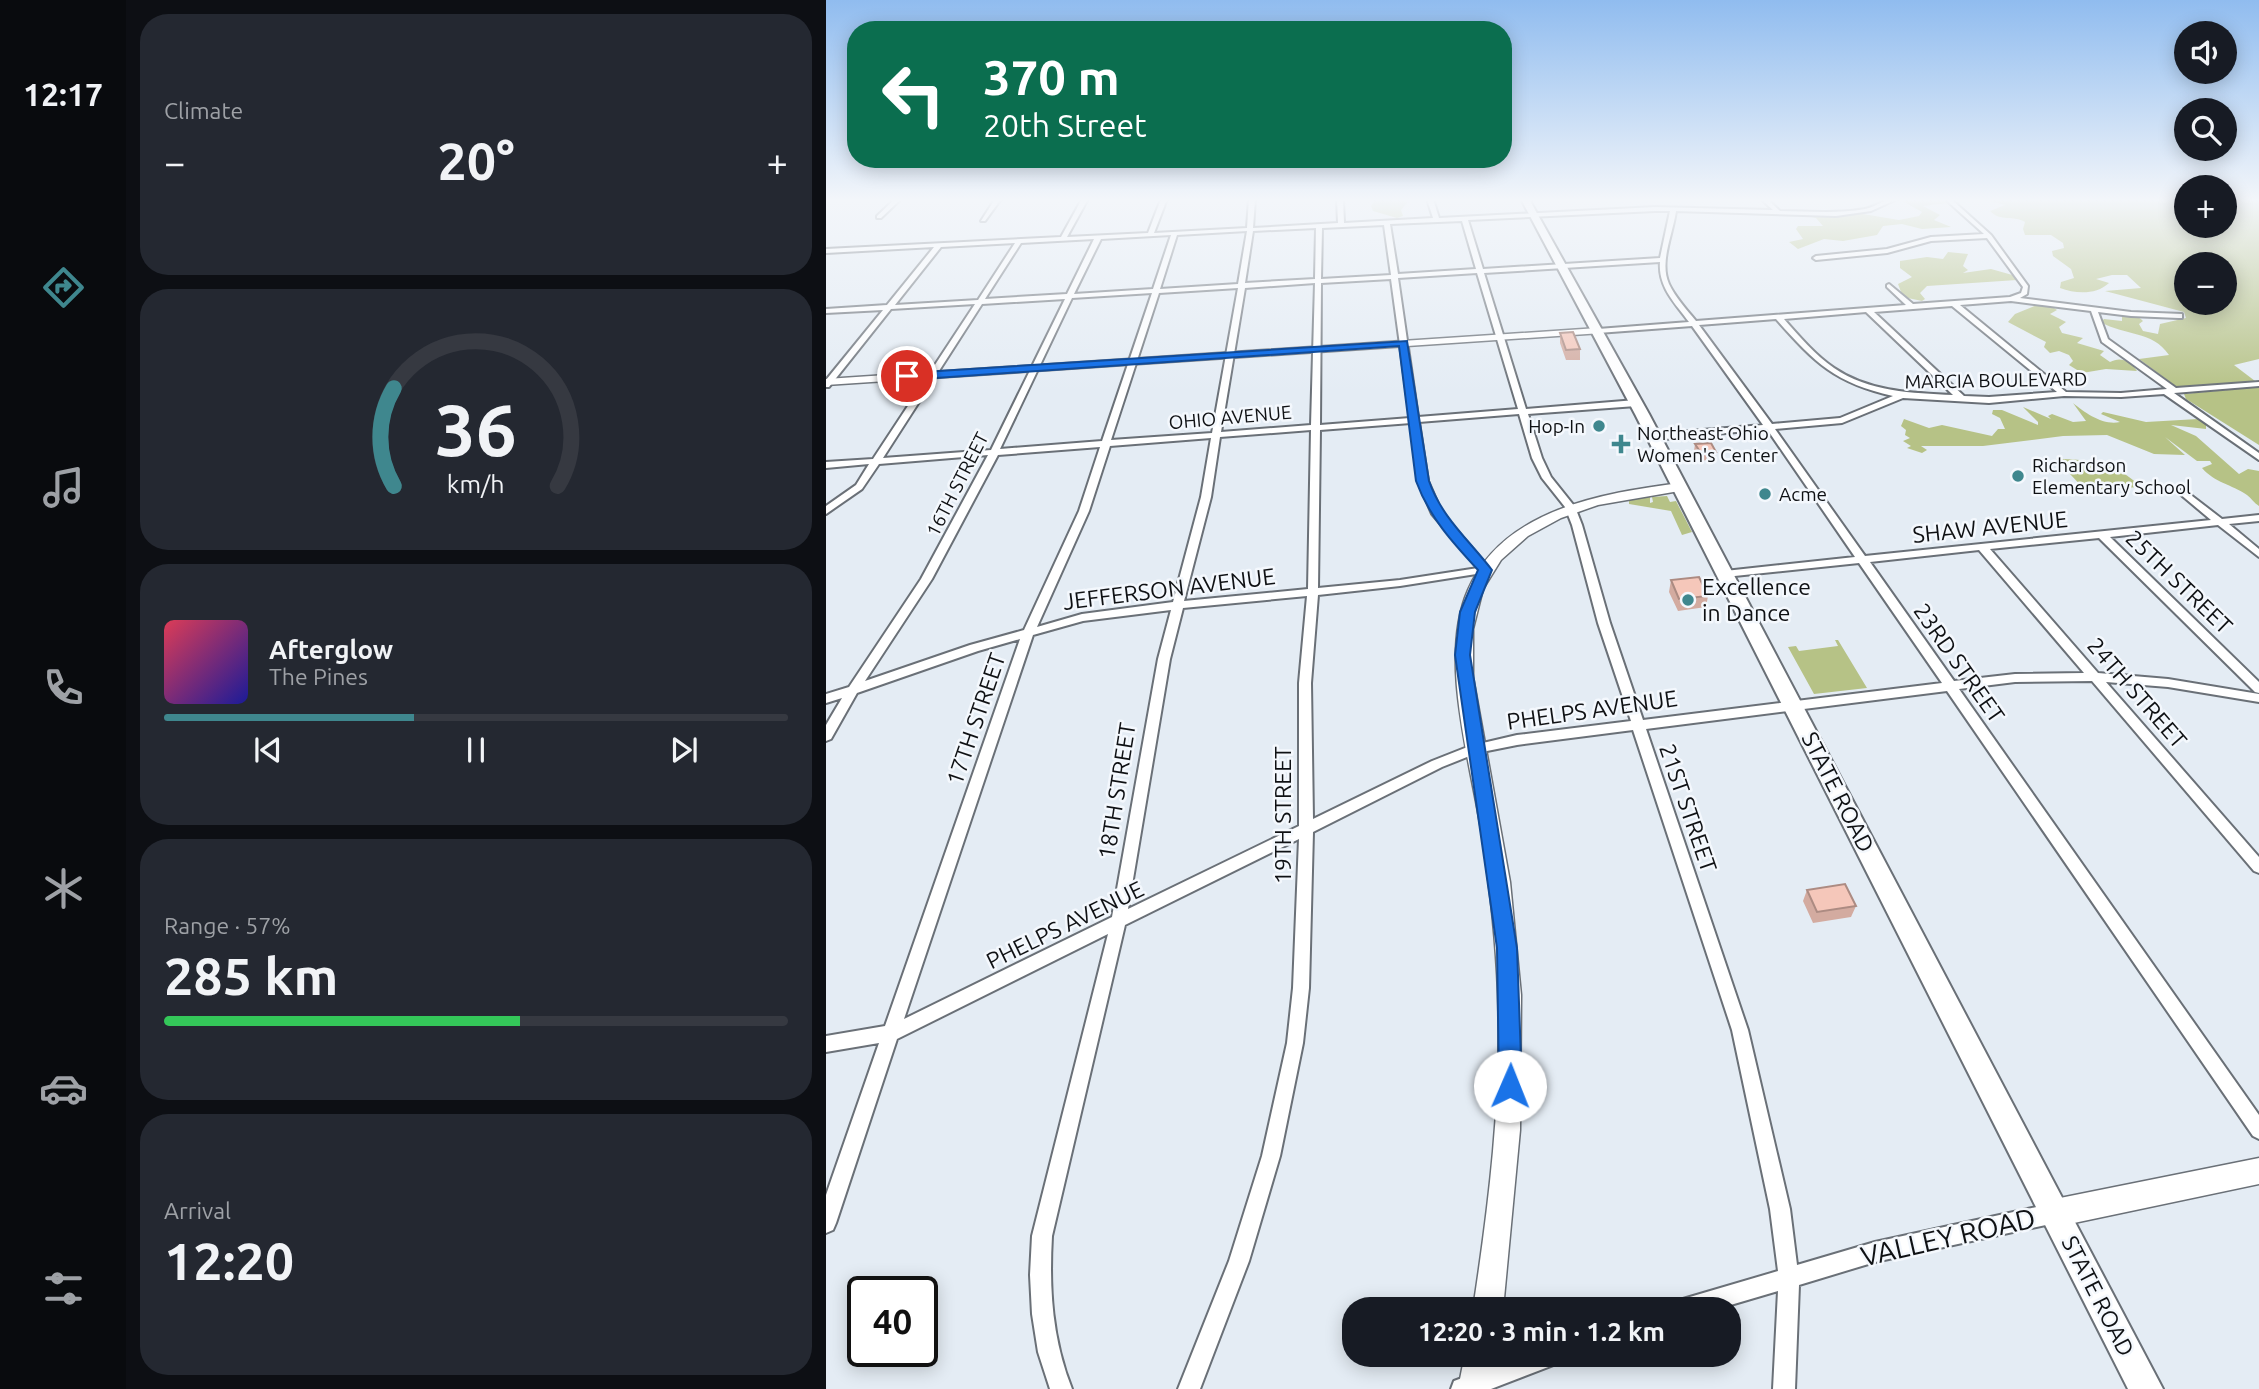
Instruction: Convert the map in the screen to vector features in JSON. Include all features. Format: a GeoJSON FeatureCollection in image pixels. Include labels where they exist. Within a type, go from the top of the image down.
{"type":"FeatureCollection","features":[{"type":"Feature","properties":{"kind":"main road","name":"STATE ROAD"},"geometry":{"type":"LineString","coordinates":[[1560,264],[1654,436],[2146,1389]]}},
{"type":"Feature","properties":{"kind":"street"},"geometry":{"type":"LineString","coordinates":[[827,384],[924,264]]}},
{"type":"Feature","properties":{"kind":"street"},"geometry":{"type":"LineString","coordinates":[[826,510],[856,491],[1005,264]]}},
{"type":"Feature","properties":{"kind":"street","name":"16TH STREET"},"geometry":{"type":"LineString","coordinates":[[826,736],[848,694],[938,559],[1085,264]]}},
{"type":"Feature","properties":{"kind":"street","name":"17TH STREET"},"geometry":{"type":"LineString","coordinates":[[826,1223],[1028,632],[1074,534],[1165,264]]}},
{"type":"Feature","properties":{"kind":"street","name":"18TH STREET"},"geometry":{"type":"LineString","coordinates":[[1061,1389],[1042,1328],[1039,1281],[1042,1236],[1119,920],[1176,605],[1202,515],[1244,264]]}},
{"type":"Feature","properties":{"kind":"street","name":"19TH STREET"},"geometry":{"type":"LineString","coordinates":[[1189,1389],[1240,1261],[1284,1103],[1301,988],[1306,828],[1305,683],[1313,592],[1319,264]]}},
{"type":"Feature","properties":{"kind":"street"},"geometry":{"type":"LineString","coordinates":[[1392,264],[1419,468],[1429,499],[1450,532],[1485,570]]}},
{"type":"Feature","properties":{"kind":"street","name":"21ST STREET"},"geometry":{"type":"LineString","coordinates":[[1478,264],[1539,464],[1570,508],[1637,725],[1740,1030],[1776,1186],[1789,1277],[1784,1389]]}},
{"type":"Feature","properties":{"kind":"street"},"geometry":{"type":"LineString","coordinates":[[826,311],[1608,264]]}},
{"type":"Feature","properties":{"kind":"street","name":"23RD STREET"},"geometry":{"type":"LineString","coordinates":[[1664,264],[1664,282],[1769,426],[2259,1130]]}},
{"type":"Feature","properties":{"kind":"street"},"geometry":{"type":"LineString","coordinates":[[2009,264],[2027,289],[2052,303]]}},
{"type":"Feature","properties":{"kind":"street"},"geometry":{"type":"LineString","coordinates":[[1889,286],[1911,306]]}},
{"type":"Feature","properties":{"kind":"street"},"geometry":{"type":"LineString","coordinates":[[2011,299],[2024,294],[2027,289]]}},
{"type":"Feature","properties":{"kind":"street"},"geometry":{"type":"LineString","coordinates":[[827,384],[1572,333],[2011,299],[2094,310],[2179,316]]}},
{"type":"Feature","properties":{"kind":"street"},"geometry":{"type":"LineString","coordinates":[[1953,303],[2064,394]]}},
{"type":"Feature","properties":{"kind":"street"},"geometry":{"type":"LineString","coordinates":[[1867,309],[1963,400]]}},
{"type":"Feature","properties":{"kind":"street"},"geometry":{"type":"LineString","coordinates":[[2094,310],[2105,340],[2259,457]]}},
{"type":"Feature","properties":{"kind":"street"},"geometry":{"type":"LineString","coordinates":[[1778,317],[1833,373],[1866,387],[1902,395]]}},
{"type":"Feature","properties":{"kind":"street","name":"MARCIA BOULEVARD"},"geometry":{"type":"LineString","coordinates":[[1654,436],[1850,418],[1902,395],[1963,400],[2064,394],[2121,396],[2259,384]]}},
{"type":"Feature","properties":{"kind":"street","name":"OHIO AVENUE"},"geometry":{"type":"LineString","coordinates":[[826,466],[1636,403]]}},
{"type":"Feature","properties":{"kind":"street"},"geometry":{"type":"LineString","coordinates":[[1490,1297],[1503,1200],[1510,1104],[1510,1010],[1502,902],[1475,749],[1462,655],[1468,612],[1485,570],[1515,538],[1570,508],[1615,495],[1680,487]]}},
{"type":"Feature","properties":{"kind":"street"},"geometry":{"type":"LineString","coordinates":[[2183,492],[2259,554]]}},
{"type":"Feature","properties":{"kind":"street","name":"SHAW AVENUE"},"geometry":{"type":"LineString","coordinates":[[1725,575],[2259,518]]}},
{"type":"Feature","properties":{"kind":"street","name":"25TH STREET"},"geometry":{"type":"LineString","coordinates":[[2101,534],[2259,689]]}},
{"type":"Feature","properties":{"kind":"street","name":"24TH STREET"},"geometry":{"type":"LineString","coordinates":[[1982,547],[2259,867]]}},
{"type":"Feature","properties":{"kind":"street","name":"JEFFERSON AVENUE"},"geometry":{"type":"LineString","coordinates":[[826,699],[848,694],[1028,632],[1095,616],[1176,605],[1412,582],[1485,570]]}},
{"type":"Feature","properties":{"kind":"street","name":"PHELPS AVENUE"},"geometry":{"type":"LineString","coordinates":[[826,1044],[892,1033],[1306,828],[1475,749],[1517,740],[2015,678],[2094,676],[2185,684],[2259,698]]}},
{"type":"Feature","properties":{"kind":"street","name":"VALLEY ROAD"},"geometry":{"type":"LineString","coordinates":[[1723,1297],[1883,1250],[2259,1171]]}},
{"type":"Feature","properties":{"kind":"street"},"geometry":{"type":"LineString","coordinates":[[1470,1387],[1476,1367]]}},
{"type":"Feature","properties":{"kind":"street"},"geometry":{"type":"LineString","coordinates":[[1470,1387],[1523,1367]]}},
{"type":"Feature","properties":{"kind":"green space"},"geometry":{"type":"Polygon","coordinates":[[[1900,264],[1964,264],[1968,270],[1963,273],[1991,269],[2016,276],[2017,280],[1927,286],[1920,293],[1925,299],[1922,301],[1903,297],[1898,284],[1912,277],[1900,268],[1900,264]]]}},
{"type":"Feature","properties":{"kind":"green space"},"geometry":{"type":"Polygon","coordinates":[[[2064,264],[2174,264],[2174,309],[2105,291],[2141,288],[2127,275],[2096,279],[2109,283],[2098,290],[2079,292],[2060,288],[2061,282],[2074,278],[2071,269],[2064,264]]]}},
{"type":"Feature","properties":{"kind":"green space"},"geometry":{"type":"Polygon","coordinates":[[[2237,264],[2259,264],[2259,359],[2234,365],[2255,381],[2177,387],[2139,359],[2169,355],[2162,347],[2146,337],[2101,322],[2104,319],[2122,321],[2122,315],[2133,316],[2143,321],[2139,324],[2143,331],[2158,334],[2160,324],[2186,318],[2185,315],[2237,315],[2237,264]]]}},
{"type":"Feature","properties":{"kind":"green space"},"geometry":{"type":"Polygon","coordinates":[[[2037,305],[2051,306],[2057,310],[2050,314],[2066,322],[2059,327],[2062,333],[2083,338],[2077,343],[2104,351],[2100,355],[2110,362],[2125,360],[2137,371],[2106,369],[2082,373],[2069,365],[2073,361],[2069,355],[2059,351],[2050,353],[2044,347],[2046,342],[2008,322],[2015,314],[2037,305]]]}},
{"type":"Feature","properties":{"kind":"green space"},"geometry":{"type":"Polygon","coordinates":[[[2259,387],[2259,445],[2186,399],[2184,394],[2259,387]]]}},
{"type":"Feature","properties":{"kind":"green space"},"geometry":{"type":"Polygon","coordinates":[[[2073,403],[2101,420],[2114,423],[2120,422],[2101,414],[2103,412],[2146,422],[2198,419],[2206,423],[2206,429],[2171,425],[2196,436],[2239,474],[2248,469],[2259,471],[2259,506],[2247,495],[2207,473],[2202,468],[2212,464],[2210,461],[2197,461],[2165,437],[2185,455],[2154,454],[2107,435],[2063,436],[1983,446],[1921,446],[1927,450],[1922,453],[1907,448],[1911,446],[1903,441],[1910,438],[1905,435],[1906,430],[1901,426],[1904,419],[1929,428],[1942,425],[1992,436],[1998,429],[2005,429],[2000,418],[1992,414],[1993,410],[2002,410],[2038,425],[2023,407],[2051,419],[2048,416],[2052,414],[2073,422],[2086,421],[2073,403]]]}},
{"type":"Feature","properties":{"kind":"green space"},"geometry":{"type":"Polygon","coordinates":[[[2056,459],[2102,464],[2122,472],[2141,487],[2085,490],[2056,459]]]}},
{"type":"Feature","properties":{"kind":"green space"},"geometry":{"type":"Polygon","coordinates":[[[1650,496],[1650,503],[1653,502],[1652,497],[1667,496],[1670,502],[1676,501],[1692,532],[1682,535],[1671,511],[1629,504],[1629,497],[1650,496]]]}},
{"type":"Feature","properties":{"kind":"green space"},"geometry":{"type":"Polygon","coordinates":[[[1835,640],[1838,640],[1867,688],[1814,694],[1788,647],[1796,646],[1799,651],[1838,646],[1835,640]]]}},
{"type":"Feature","properties":{"kind":"building"},"geometry":{"type":"Polygon","coordinates":[[[1573,332],[1580,349],[1566,350],[1560,333],[1573,332]]]}},
{"type":"Feature","properties":{"kind":"building"},"geometry":{"type":"Polygon","coordinates":[[[1711,443],[1716,452],[1701,453],[1695,444],[1711,443]]]}},
{"type":"Feature","properties":{"kind":"building"},"geometry":{"type":"Polygon","coordinates":[[[1699,577],[1708,596],[1679,599],[1671,580],[1699,577]]]}},
{"type":"Feature","properties":{"kind":"building"},"geometry":{"type":"Polygon","coordinates":[[[1845,884],[1856,906],[1817,912],[1807,890],[1845,884]]]}},
{"type":"Feature","properties":{"kind":"place","name":"Hop-In"},"geometry":{"type":"Point","coordinates":[1599,426]}},
{"type":"Feature","properties":{"kind":"place","name":"Northeast Ohio Women's Center"},"geometry":{"type":"Point","coordinates":[1621,444]}},
{"type":"Feature","properties":{"kind":"place","name":"Richardson Elementary School"},"geometry":{"type":"Point","coordinates":[2018,476]}},
{"type":"Feature","properties":{"kind":"place","name":"Acme"},"geometry":{"type":"Point","coordinates":[1765,494]}},
{"type":"Feature","properties":{"kind":"place","name":"Excellence in Dance"},"geometry":{"type":"Point","coordinates":[1688,600]}},
{"type":"Feature","properties":{"kind":"route"},"geometry":{"type":"LineString","coordinates":[[907,376],[1403,343],[1419,468],[1429,499],[1450,532],[1485,570],[1468,612],[1462,655],[1475,749],[1502,902],[1510,1010],[1510,1086]]}}]}
